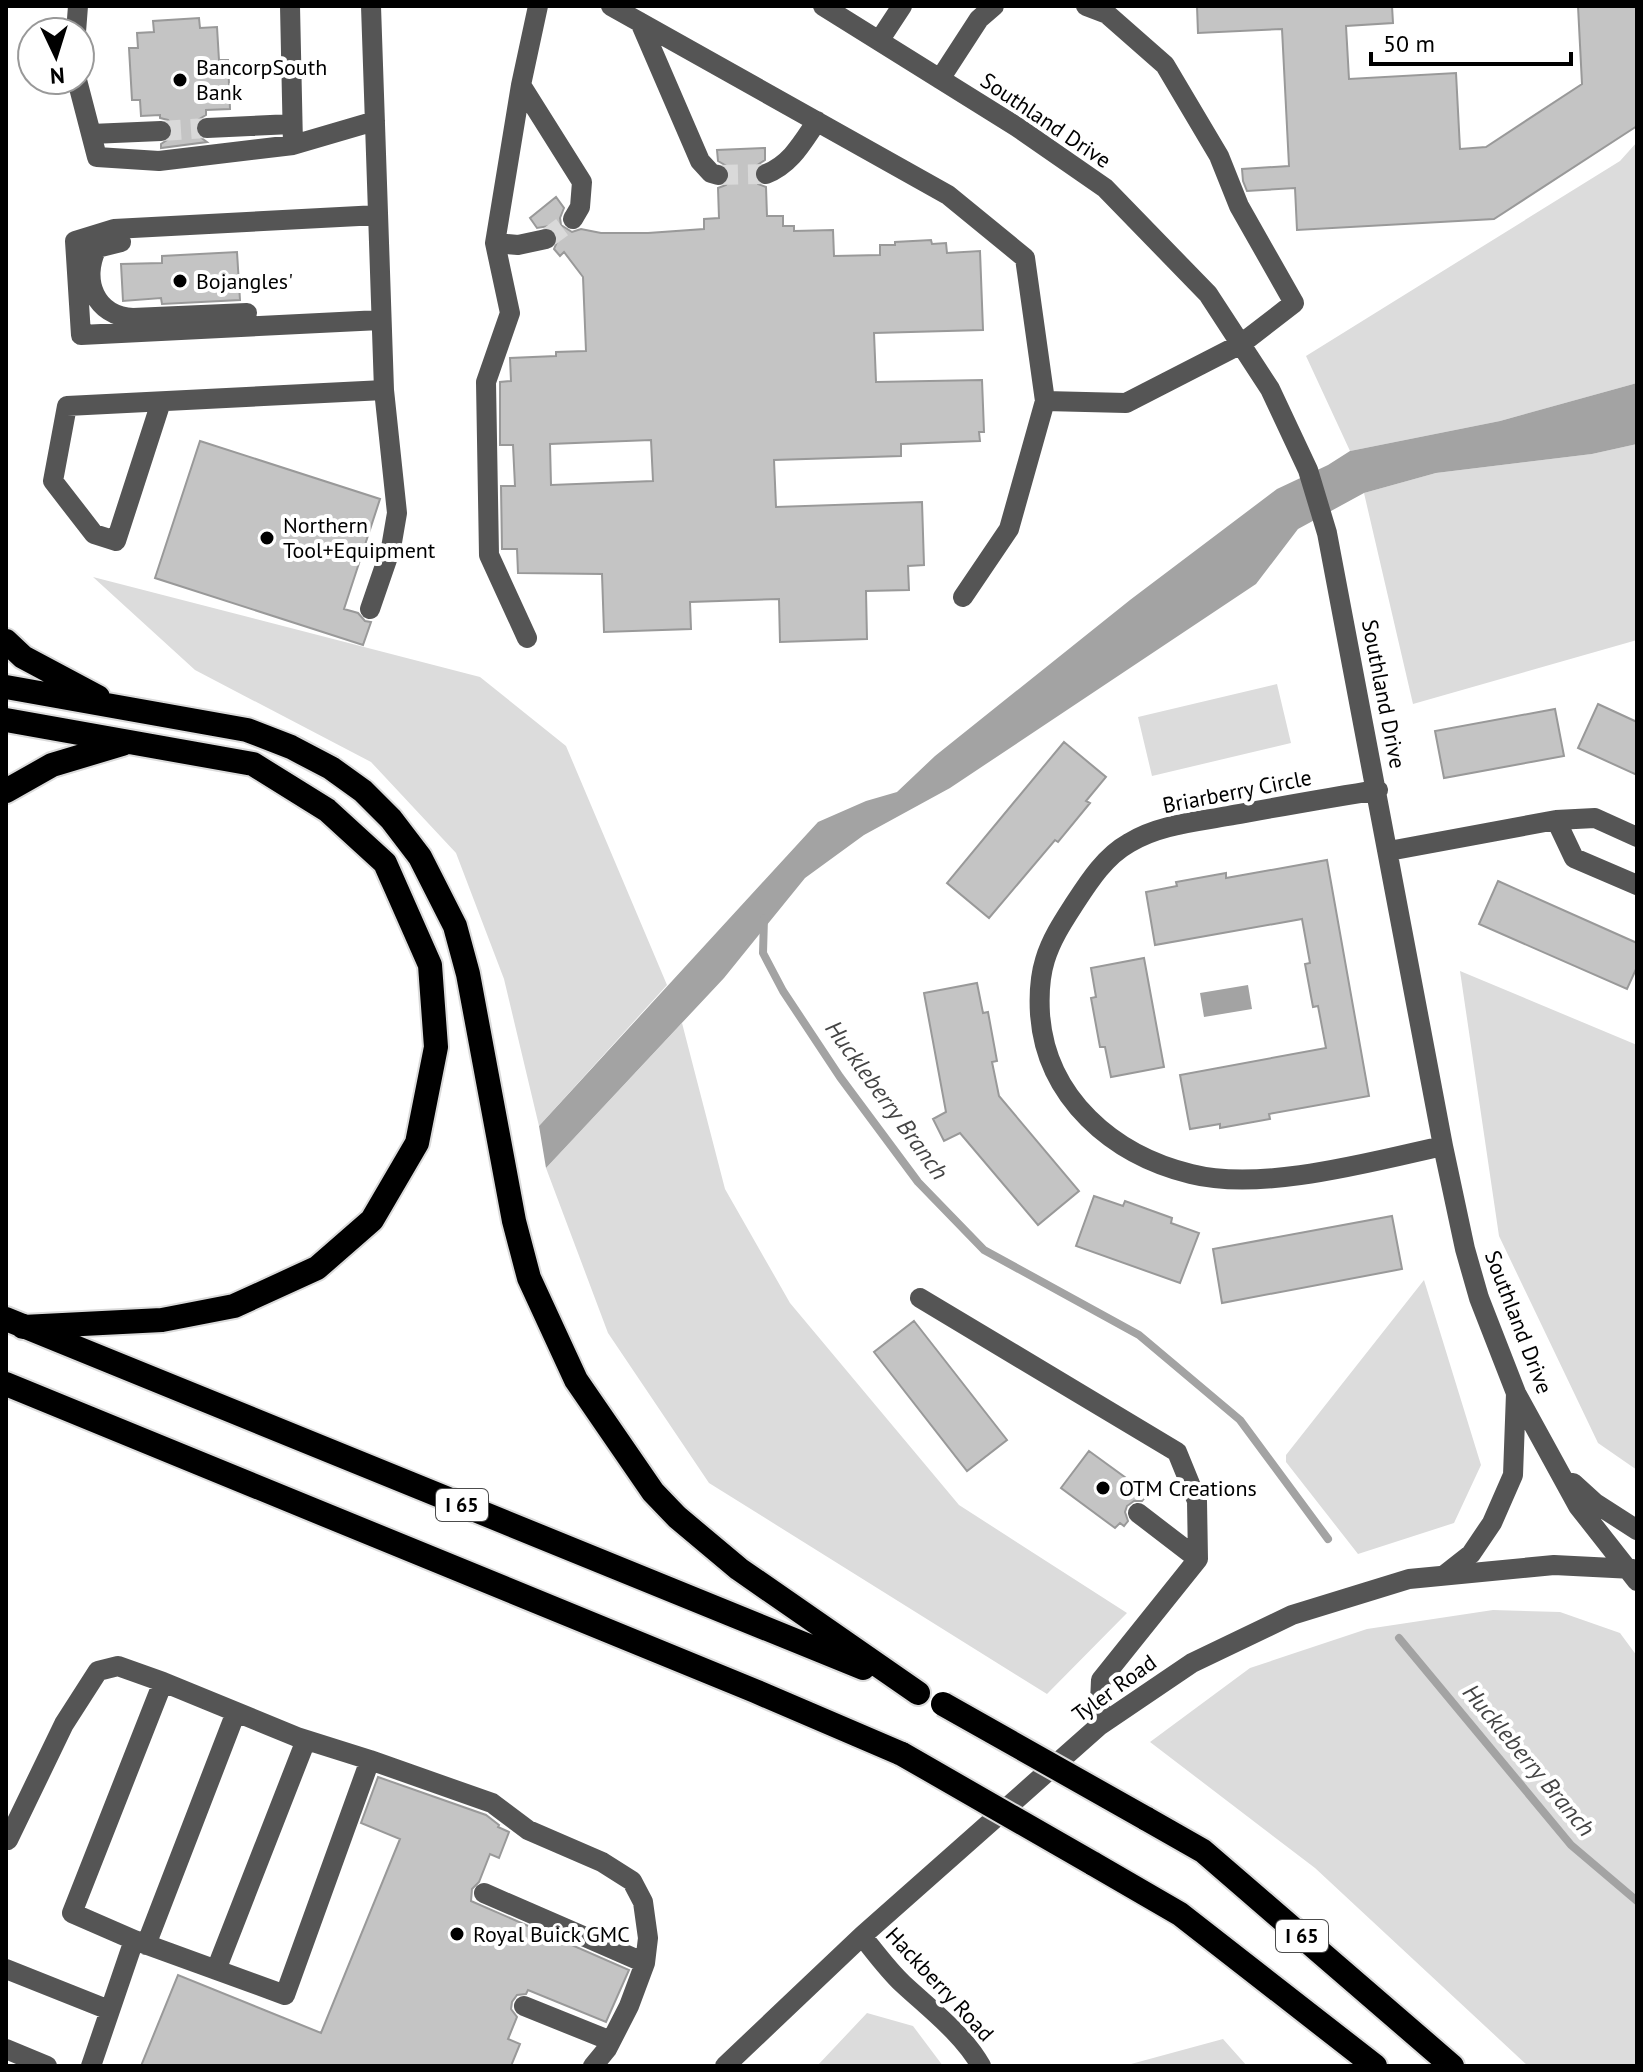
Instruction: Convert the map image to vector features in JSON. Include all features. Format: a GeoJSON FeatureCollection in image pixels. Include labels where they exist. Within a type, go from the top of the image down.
{"type":"FeatureCollection","features":[{"type":"Feature","properties":{"kind":"highway"},"geometry":{"type":"LineString","coordinates":[[6,641],[23,657],[122,709]]}},
{"type":"Feature","properties":{"kind":"highway"},"geometry":{"type":"LineString","coordinates":[[6,687],[247,730],[291,747],[331,768],[363,791],[391,819],[420,857],[455,926],[468,974],[514,1221],[529,1278],[576,1380],[653,1492],[677,1517],[739,1569],[918,1693]]}},
{"type":"Feature","properties":{"kind":"highway"},"geometry":{"type":"LineString","coordinates":[[6,720],[253,764],[327,810],[385,863],[430,965],[436,1047],[417,1143],[372,1220],[317,1268],[234,1306],[162,1320],[15,1323]]}},
{"type":"Feature","properties":{"kind":"highway"},"geometry":{"type":"LineString","coordinates":[[6,791],[52,765],[126,743]]}},
{"type":"Feature","properties":{"kind":"highway","name":"I 65"},"geometry":{"type":"LineString","coordinates":[[15,1323],[835,1656],[943,1704],[1203,1851],[1452,2066]]}},
{"type":"Feature","properties":{"kind":"highway","name":"I 65"},"geometry":{"type":"LineString","coordinates":[[6,1384],[902,1754],[1180,1914],[1375,2066]]}},
{"type":"Feature","properties":{"kind":"street"},"geometry":{"type":"LineString","coordinates":[[290,6],[293,134]]}},
{"type":"Feature","properties":{"kind":"street"},"geometry":{"type":"LineString","coordinates":[[370,609],[391,548],[397,513],[380,320],[371,6]]}},
{"type":"Feature","properties":{"kind":"street"},"geometry":{"type":"LineString","coordinates":[[527,638],[489,555],[486,382],[510,313],[495,243],[521,85],[538,6]]}},
{"type":"Feature","properties":{"kind":"street"},"geometry":{"type":"LineString","coordinates":[[611,6],[948,195],[1025,258],[1045,401],[1009,529],[963,597]]}},
{"type":"Feature","properties":{"kind":"street","name":"Southland Drive"},"geometry":{"type":"LineString","coordinates":[[823,6],[1017,127],[1105,188],[1208,294],[1270,389],[1308,470],[1327,533],[1443,1146],[1479,1298],[1516,1393],[1578,1506],[1634,1573]]}},
{"type":"Feature","properties":{"kind":"street"},"geometry":{"type":"LineString","coordinates":[[879,41],[902,6]]}},
{"type":"Feature","properties":{"kind":"street"},"geometry":{"type":"LineString","coordinates":[[940,79],[979,19],[994,6]]}},
{"type":"Feature","properties":{"kind":"street"},"geometry":{"type":"LineString","coordinates":[[1045,401],[1126,403],[1241,344],[1294,303],[1239,206],[1219,156],[1165,65],[1107,14],[1086,6]]}},
{"type":"Feature","properties":{"kind":"street"},"geometry":{"type":"LineString","coordinates":[[640,22],[700,161],[711,173],[718,175]]}},
{"type":"Feature","properties":{"kind":"street"},"geometry":{"type":"LineString","coordinates":[[521,85],[582,182],[580,207],[573,219]]}},
{"type":"Feature","properties":{"kind":"street"},"geometry":{"type":"LineString","coordinates":[[81,96],[97,157],[159,161],[375,121]]}},
{"type":"Feature","properties":{"kind":"street"},"geometry":{"type":"LineString","coordinates":[[766,174],[781,168],[817,121]]}},
{"type":"Feature","properties":{"kind":"street"},"geometry":{"type":"LineString","coordinates":[[207,128],[293,134]]}},
{"type":"Feature","properties":{"kind":"street"},"geometry":{"type":"LineString","coordinates":[[91,134],[161,131]]}},
{"type":"Feature","properties":{"kind":"street"},"geometry":{"type":"LineString","coordinates":[[378,215],[114,229],[75,241],[81,335],[380,320]]}},
{"type":"Feature","properties":{"kind":"street"},"geometry":{"type":"LineString","coordinates":[[219,223],[214,233],[198,237],[127,241],[97,248],[90,270],[93,288],[104,309],[115,315],[133,318],[271,312],[318,323]]}},
{"type":"Feature","properties":{"kind":"street"},"geometry":{"type":"LineString","coordinates":[[495,243],[518,245],[546,239]]}},
{"type":"Feature","properties":{"kind":"street"},"geometry":{"type":"LineString","coordinates":[[161,402],[116,541],[94,534],[53,481],[67,406],[384,390]]}},
{"type":"Feature","properties":{"kind":"street","name":"Briarberry Circle"},"geometry":{"type":"LineString","coordinates":[[1378,790],[1167,827],[1128,843],[1106,861],[1057,931],[1044,962],[1040,1002],[1042,1036],[1051,1066],[1067,1094],[1103,1133],[1130,1151],[1158,1164],[1194,1175],[1231,1180],[1272,1179],[1443,1146]]}},
{"type":"Feature","properties":{"kind":"street"},"geometry":{"type":"LineString","coordinates":[[1389,851],[1556,820],[1595,818],[1637,837]]}},
{"type":"Feature","properties":{"kind":"street"},"geometry":{"type":"LineString","coordinates":[[1556,820],[1574,858],[1637,885]]}},
{"type":"Feature","properties":{"kind":"street"},"geometry":{"type":"LineString","coordinates":[[920,1298],[1177,1452],[1197,1501],[1198,1559],[1101,1680],[1099,1726]]}},
{"type":"Feature","properties":{"kind":"street"},"geometry":{"type":"LineString","coordinates":[[1443,1576],[1471,1554],[1492,1523],[1513,1475],[1516,1393]]}},
{"type":"Feature","properties":{"kind":"street"},"geometry":{"type":"LineString","coordinates":[[1558,1469],[1595,1503],[1637,1530]]}},
{"type":"Feature","properties":{"kind":"street"},"geometry":{"type":"LineString","coordinates":[[1138,1513],[1198,1559]]}},
{"type":"Feature","properties":{"kind":"street","name":"Tyler Road"},"geometry":{"type":"LineString","coordinates":[[725,2066],[862,1936],[1099,1726],[1192,1663],[1292,1615],[1409,1579],[1554,1565],[1634,1573]]}},
{"type":"Feature","properties":{"kind":"street"},"geometry":{"type":"LineString","coordinates":[[7,1840],[64,1724],[98,1671],[118,1666],[306,1740],[492,1803],[528,1830],[602,1862],[632,1881],[643,1902],[648,1938],[645,1963],[629,2006],[611,2041],[593,2066]]}},
{"type":"Feature","properties":{"kind":"street"},"geometry":{"type":"LineString","coordinates":[[163,1682],[72,1913],[140,1942],[285,1995],[370,1760]]}},
{"type":"Feature","properties":{"kind":"street"},"geometry":{"type":"LineString","coordinates":[[91,2066],[109,2010],[236,1712]]}},
{"type":"Feature","properties":{"kind":"street"},"geometry":{"type":"LineString","coordinates":[[216,1970],[306,1740]]}},
{"type":"Feature","properties":{"kind":"street"},"geometry":{"type":"LineString","coordinates":[[484,1893],[645,1963]]}},
{"type":"Feature","properties":{"kind":"street","name":"Hackberry Road"},"geometry":{"type":"LineString","coordinates":[[862,1936],[900,1982],[961,2039],[981,2066]]}},
{"type":"Feature","properties":{"kind":"street"},"geometry":{"type":"LineString","coordinates":[[6,1969],[109,2010]]}},
{"type":"Feature","properties":{"kind":"street"},"geometry":{"type":"LineString","coordinates":[[524,2006],[611,2041]]}},
{"type":"Feature","properties":{"kind":"street"},"geometry":{"type":"LineString","coordinates":[[6,2049],[47,2066]]}},
{"type":"Feature","properties":{"kind":"shaded area"},"geometry":{"type":"Polygon","coordinates":[[[1637,142],[1637,383],[1500,421],[1350,451],[1306,356],[1620,161],[1637,142]]]}},
{"type":"Feature","properties":{"kind":"shaded area"},"geometry":{"type":"Polygon","coordinates":[[[1637,383],[1637,444],[1592,454],[1436,473],[1364,493],[1298,529],[1256,584],[950,788],[864,835],[805,878],[724,978],[546,1168],[539,1126],[818,822],[866,801],[897,792],[935,756],[1130,600],[1277,489],[1350,451],[1500,421],[1637,383]]]}},
{"type":"Feature","properties":{"kind":"shaded area"},"geometry":{"type":"Polygon","coordinates":[[[1637,444],[1637,640],[1413,704],[1364,493],[1436,473],[1592,454],[1637,444]]]}},
{"type":"Feature","properties":{"kind":"shaded area"},"geometry":{"type":"Polygon","coordinates":[[[93,577],[480,677],[566,746],[667,985],[539,1126],[504,979],[456,853],[371,762],[195,670],[93,577]]]}},
{"type":"Feature","properties":{"kind":"shaded area"},"geometry":{"type":"Polygon","coordinates":[[[1277,684],[1291,743],[1152,776],[1138,717],[1277,684]]]}},
{"type":"Feature","properties":{"kind":"shaded area"},"geometry":{"type":"Polygon","coordinates":[[[1460,971],[1637,1045],[1637,1470],[1598,1443],[1499,1236],[1460,971]]]}},
{"type":"Feature","properties":{"kind":"shaded area"},"geometry":{"type":"Polygon","coordinates":[[[1248,985],[1252,1009],[1204,1017],[1200,993],[1248,985]]]}},
{"type":"Feature","properties":{"kind":"shaded area"},"geometry":{"type":"Polygon","coordinates":[[[682,1023],[725,1189],[790,1303],[959,1505],[1127,1613],[1047,1694],[709,1483],[608,1333],[546,1168],[682,1023]]]}},
{"type":"Feature","properties":{"kind":"shaded area"},"geometry":{"type":"Polygon","coordinates":[[[1424,1280],[1481,1465],[1454,1523],[1358,1554],[1286,1462],[1286,1455],[1424,1280]]]}},
{"type":"Feature","properties":{"kind":"shaded area"},"geometry":{"type":"Polygon","coordinates":[[[1493,1610],[1560,1612],[1620,1633],[1637,1656],[1637,2066],[1528,2066],[1315,1868],[1150,1742],[1250,1668],[1367,1629],[1493,1610]]]}},
{"type":"Feature","properties":{"kind":"shaded area"},"geometry":{"type":"Polygon","coordinates":[[[867,2013],[913,2026],[943,2066],[817,2066],[867,2013]]]}},
{"type":"Feature","properties":{"kind":"shaded area"},"geometry":{"type":"Polygon","coordinates":[[[1223,2039],[1247,2066],[1131,2064],[1223,2039]]]}},
{"type":"Feature","properties":{"kind":"building"},"geometry":{"type":"Polygon","coordinates":[[[1197,6],[1392,6],[1393,23],[1346,26],[1349,79],[1456,73],[1460,149],[1486,147],[1582,84],[1578,6],[1637,6],[1637,126],[1494,219],[1297,230],[1295,188],[1247,191],[1242,169],[1289,166],[1282,29],[1198,33],[1197,6]]]}},
{"type":"Feature","properties":{"kind":"building","name":"BancorpSouth Bank"},"geometry":{"type":"Polygon","coordinates":[[[199,18],[200,28],[217,27],[219,60],[228,60],[230,109],[206,110],[206,115],[196,121],[196,134],[207,142],[161,148],[161,144],[173,136],[172,125],[160,115],[141,116],[140,100],[132,100],[129,48],[138,48],[137,33],[154,32],[153,21],[199,18]]]}},
{"type":"Feature","properties":{"kind":"building"},"geometry":{"type":"Polygon","coordinates":[[[765,148],[765,160],[756,166],[753,174],[758,184],[766,187],[767,216],[783,216],[783,226],[794,226],[794,231],[833,230],[834,256],[880,255],[880,245],[931,240],[932,244],[946,243],[947,253],[980,251],[983,330],[874,333],[876,382],[982,380],[984,432],[979,432],[980,441],[901,444],[901,456],[774,460],[776,507],[922,502],[924,565],[908,566],[909,590],[866,591],[867,639],[780,642],[779,599],[690,602],[691,629],[604,632],[602,574],[518,573],[517,549],[502,549],[501,486],[515,486],[513,445],[500,445],[500,382],[511,381],[510,358],[586,351],[583,277],[564,252],[560,256],[554,249],[559,237],[555,230],[549,226],[537,228],[530,218],[556,197],[564,208],[561,225],[572,232],[581,229],[601,233],[648,233],[704,229],[704,219],[719,218],[718,188],[726,185],[731,178],[728,167],[718,161],[717,150],[765,148]],[[651,440],[550,444],[551,485],[653,481],[651,440]]]}},
{"type":"Feature","properties":{"kind":"building","name":"Bojangles'"},"geometry":{"type":"Polygon","coordinates":[[[237,252],[240,300],[162,304],[161,298],[123,301],[121,264],[162,263],[162,256],[237,252]]]}},
{"type":"Feature","properties":{"kind":"building","name":"Northern Tool+Equipment"},"geometry":{"type":"Polygon","coordinates":[[[200,441],[380,499],[344,609],[358,613],[365,621],[371,622],[363,645],[155,578],[200,441]]]}},
{"type":"Feature","properties":{"kind":"building"},"geometry":{"type":"Polygon","coordinates":[[[1598,704],[1637,722],[1637,775],[1578,748],[1598,704]]]}},
{"type":"Feature","properties":{"kind":"building"},"geometry":{"type":"Polygon","coordinates":[[[1555,709],[1564,756],[1444,778],[1435,731],[1555,709]]]}},
{"type":"Feature","properties":{"kind":"building"},"geometry":{"type":"Polygon","coordinates":[[[1064,742],[1106,777],[1086,801],[1090,803],[1058,842],[1055,840],[989,918],[947,883],[1064,742]]]}},
{"type":"Feature","properties":{"kind":"building"},"geometry":{"type":"Polygon","coordinates":[[[1327,860],[1369,1096],[1269,1114],[1270,1119],[1220,1128],[1220,1124],[1190,1129],[1180,1075],[1326,1048],[1318,1006],[1313,1007],[1305,964],[1310,963],[1302,919],[1155,945],[1146,892],[1177,886],[1176,882],[1226,873],[1226,878],[1327,860]]]}},
{"type":"Feature","properties":{"kind":"building"},"geometry":{"type":"Polygon","coordinates":[[[1498,881],[1637,943],[1637,967],[1627,989],[1479,924],[1498,881]]]}},
{"type":"Feature","properties":{"kind":"building"},"geometry":{"type":"Polygon","coordinates":[[[1144,958],[1164,1067],[1111,1077],[1105,1047],[1100,1047],[1091,998],[1096,997],[1091,968],[1144,958]]]}},
{"type":"Feature","properties":{"kind":"building"},"geometry":{"type":"Polygon","coordinates":[[[977,983],[983,1013],[988,1012],[997,1061],[992,1062],[999,1096],[1079,1191],[1038,1225],[960,1133],[944,1141],[933,1119],[946,1112],[924,993],[977,983]]]}},
{"type":"Feature","properties":{"kind":"building"},"geometry":{"type":"Polygon","coordinates":[[[1094,1196],[1123,1206],[1125,1201],[1172,1218],[1171,1223],[1199,1233],[1180,1283],[1076,1246],[1094,1196]]]}},
{"type":"Feature","properties":{"kind":"building"},"geometry":{"type":"Polygon","coordinates":[[[1392,1216],[1402,1269],[1222,1303],[1213,1249],[1392,1216]]]}},
{"type":"Feature","properties":{"kind":"building"},"geometry":{"type":"Polygon","coordinates":[[[914,1321],[1007,1440],[967,1471],[874,1352],[914,1321]]]}},
{"type":"Feature","properties":{"kind":"building","name":"OTM Creations"},"geometry":{"type":"Polygon","coordinates":[[[1089,1451],[1148,1494],[1142,1501],[1134,1501],[1127,1506],[1128,1521],[1124,1526],[1120,1523],[1115,1528],[1061,1488],[1089,1451]]]}},
{"type":"Feature","properties":{"kind":"building","name":"Royal Buick GMC"},"geometry":{"type":"Polygon","coordinates":[[[378,1777],[486,1815],[498,1827],[509,1832],[499,1858],[490,1854],[479,1882],[472,1889],[471,1901],[629,1970],[606,2022],[528,1990],[526,1994],[517,1995],[512,2002],[511,2009],[517,2017],[508,2039],[520,2044],[511,2066],[141,2066],[178,1975],[321,2033],[400,1839],[361,1823],[378,1777]]]}},
{"type":"Feature","properties":{"kind":"waterway","name":"Huckleberry Branch"},"geometry":{"type":"LineString","coordinates":[[764,918],[763,953],[783,991],[840,1077],[918,1182],[984,1250],[1139,1335],[1240,1420],[1328,1539]]}},
{"type":"Feature","properties":{"kind":"waterway","name":"Huckleberry Branch"},"geometry":{"type":"LineString","coordinates":[[1399,1638],[1571,1845],[1637,1901]]}},
{"type":"Feature","properties":{"kind":"tunnel"},"geometry":{"type":"LineString","coordinates":[[161,131],[207,128]]}},
{"type":"Feature","properties":{"kind":"tunnel"},"geometry":{"type":"LineString","coordinates":[[718,175],[766,174]]}},
{"type":"Feature","properties":{"kind":"tunnel"},"geometry":{"type":"LineString","coordinates":[[546,239],[573,219]]}},
{"type":"Feature","properties":{"kind":"place","name":"BancorpSouth Bank"},"geometry":{"type":"Point","coordinates":[180,80]}},
{"type":"Feature","properties":{"kind":"place","name":"Bojangles'"},"geometry":{"type":"Point","coordinates":[180,281]}},
{"type":"Feature","properties":{"kind":"place","name":"Northern Tool+Equipment"},"geometry":{"type":"Point","coordinates":[267,538]}},
{"type":"Feature","properties":{"kind":"place","name":"OTM Creations"},"geometry":{"type":"Point","coordinates":[1103,1488]}},
{"type":"Feature","properties":{"kind":"place","name":"Royal Buick GMC"},"geometry":{"type":"Point","coordinates":[457,1934]}}]}
